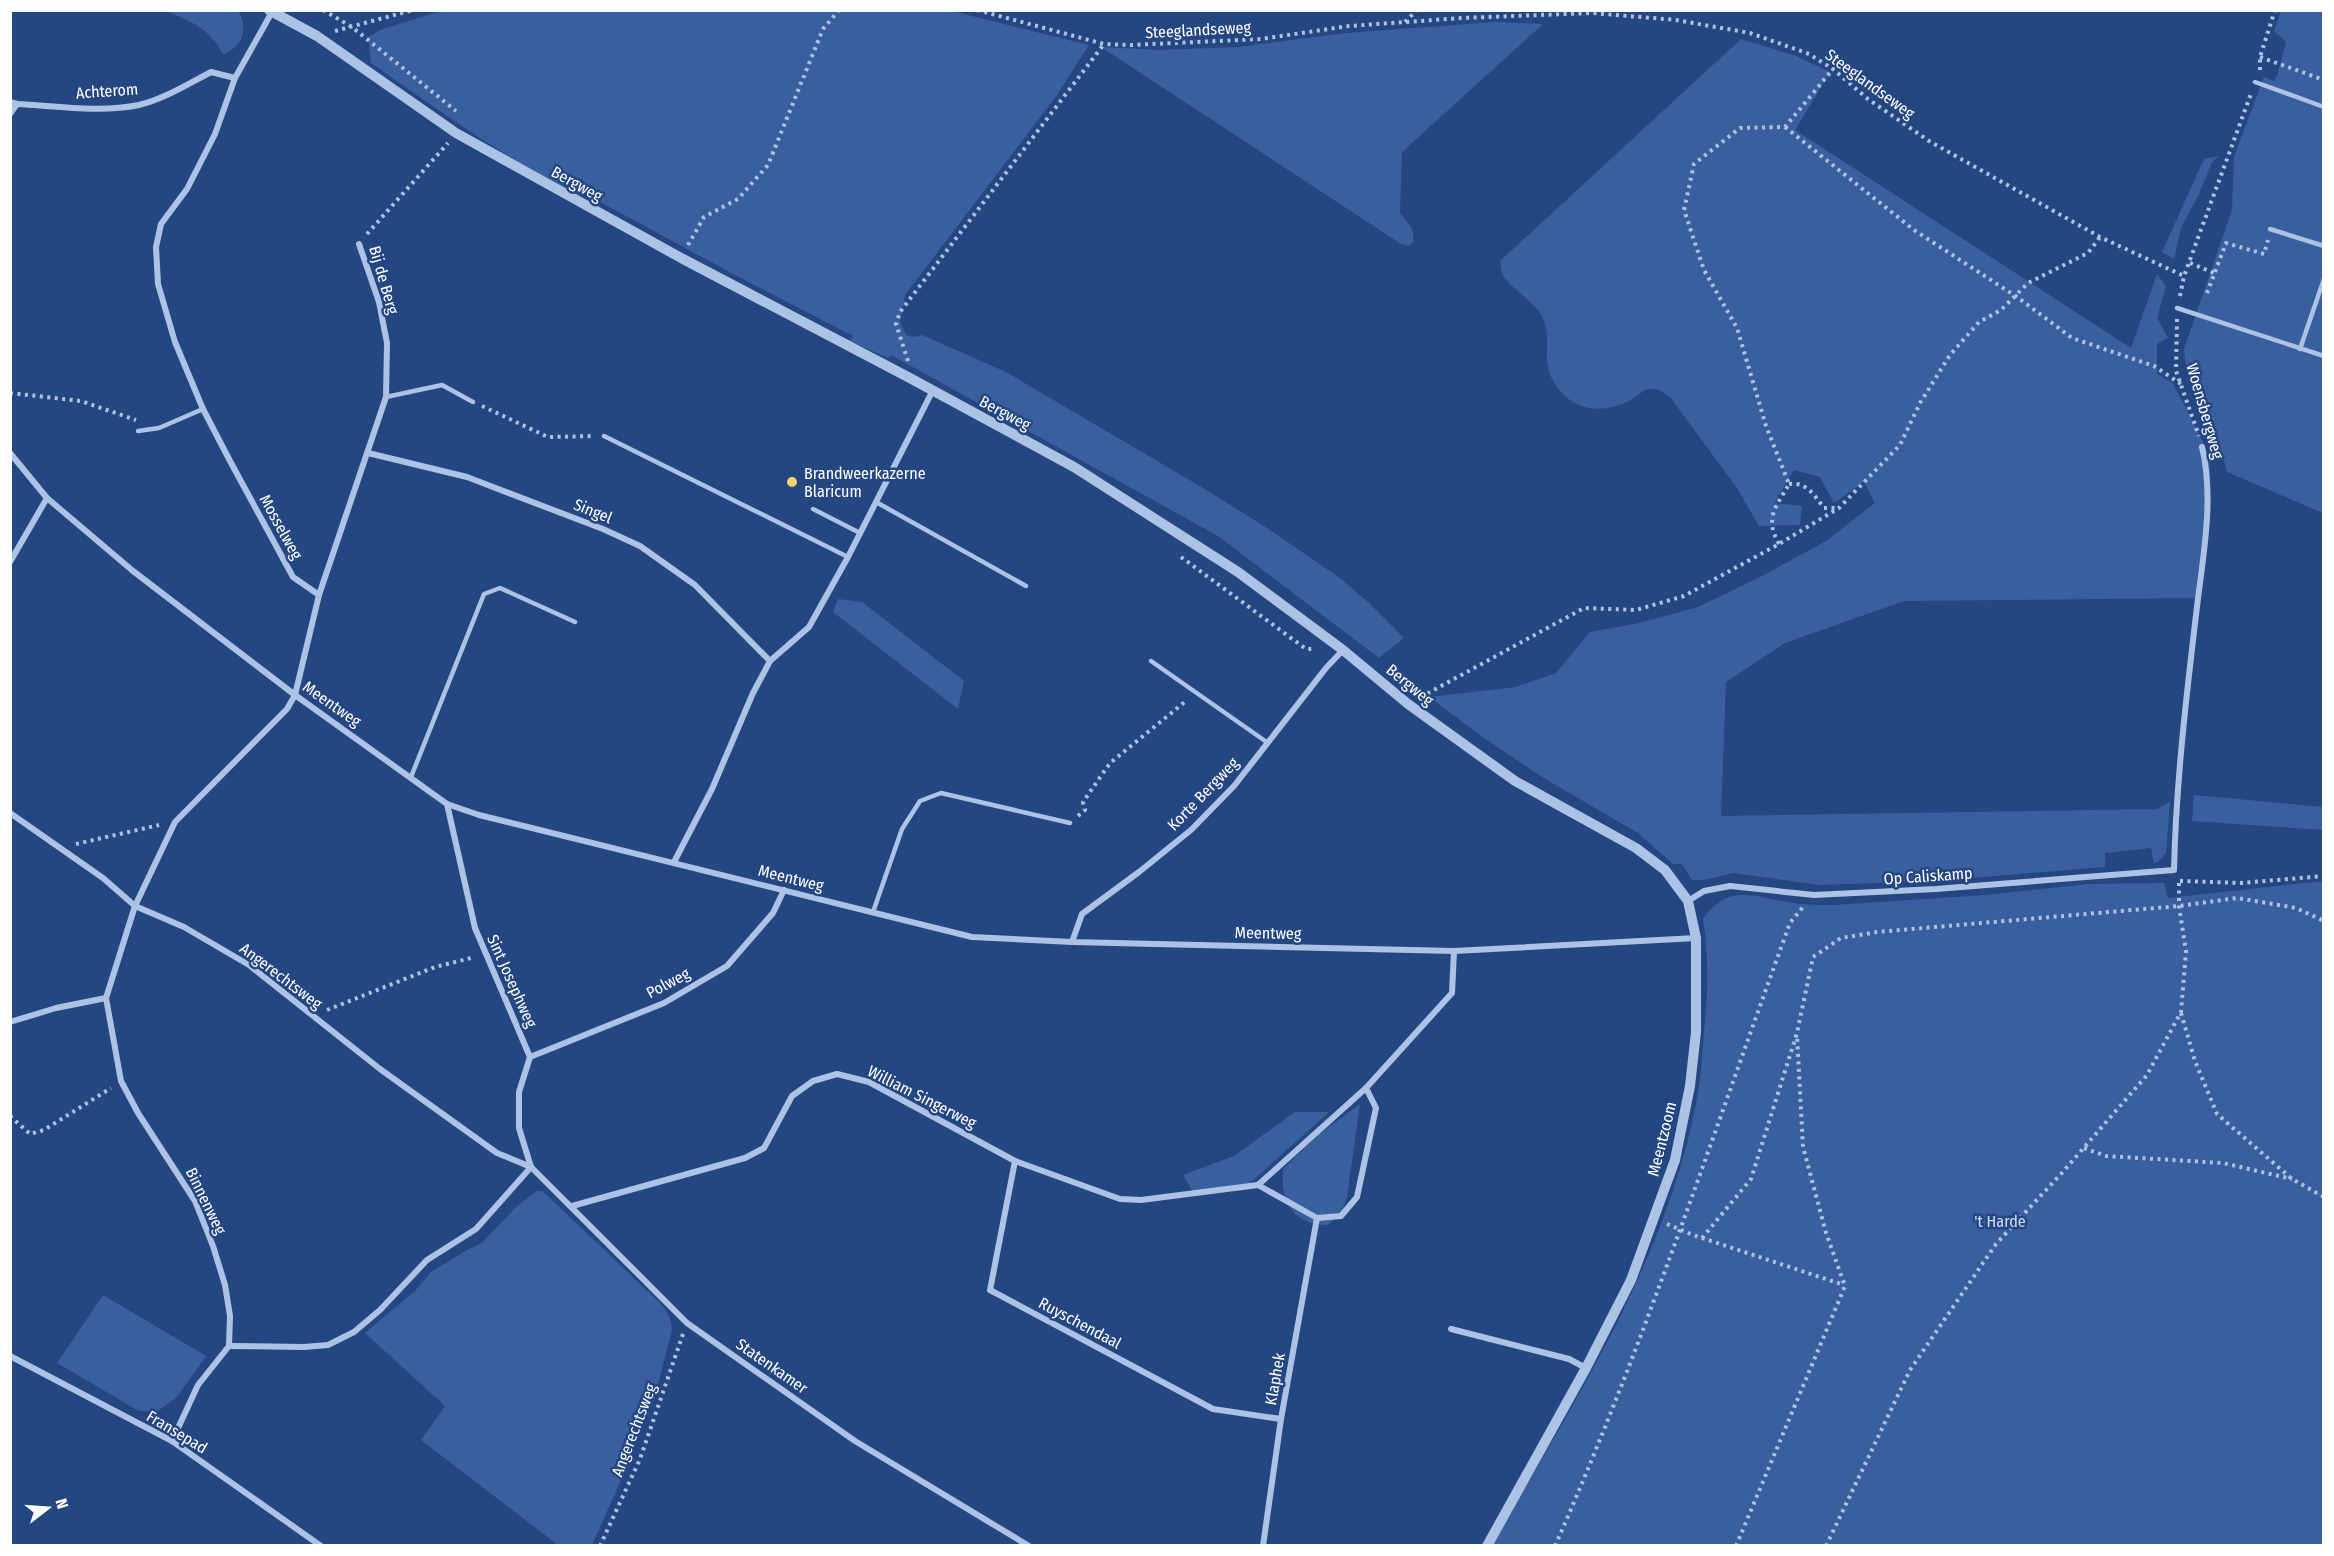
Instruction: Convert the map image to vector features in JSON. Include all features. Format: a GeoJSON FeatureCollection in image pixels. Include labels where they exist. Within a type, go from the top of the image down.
{"type":"FeatureCollection","features":[{"type":"Feature","properties":{"kind":"street","name":"Bergweg"},"geometry":{"type":"LineString","coordinates":[[270,11],[317,36],[456,134],[682,259],[1074,467],[1238,572],[1343,650],[1408,704],[1515,781],[1636,848],[1665,870],[1688,901]]}},
{"type":"Feature","properties":{"kind":"street","name":"Mosselweg"},"geometry":{"type":"LineString","coordinates":[[270,11],[235,78],[215,134],[187,189],[160,224],[156,247],[158,284],[175,342],[203,409],[293,577],[319,595]]}},
{"type":"Feature","properties":{"kind":"street","name":"Achterom"},"geometry":{"type":"LineString","coordinates":[[14,103],[96,108],[138,105],[174,92],[211,72],[235,78]]}},
{"type":"Feature","properties":{"kind":"street"},"geometry":{"type":"LineString","coordinates":[[10,114],[14,103]]}},
{"type":"Feature","properties":{"kind":"street","name":"Bij de Berg"},"geometry":{"type":"LineString","coordinates":[[319,595],[386,397],[387,343],[379,302],[359,244]]}},
{"type":"Feature","properties":{"kind":"street"},"geometry":{"type":"LineString","coordinates":[[674,862],[712,789],[753,693],[770,661],[809,627],[848,557],[932,392]]}},
{"type":"Feature","properties":{"kind":"street","name":"Woensbergweg"},"geometry":{"type":"LineString","coordinates":[[2174,870],[2180,768],[2206,523],[2207,469],[2202,447]]}},
{"type":"Feature","properties":{"kind":"street","name":"Meentweg"},"geometry":{"type":"LineString","coordinates":[[10,453],[47,498],[133,572],[295,694],[447,804],[479,815],[972,937],[1072,942],[1454,951],[1696,938]]}},
{"type":"Feature","properties":{"kind":"street","name":"Singel"},"geometry":{"type":"LineString","coordinates":[[368,453],[467,477],[603,529],[640,546],[695,585],[770,661]]}},
{"type":"Feature","properties":{"kind":"street"},"geometry":{"type":"LineString","coordinates":[[10,562],[47,498]]}},
{"type":"Feature","properties":{"kind":"street"},"geometry":{"type":"LineString","coordinates":[[10,1022],[56,1008],[106,998],[135,906],[174,822],[287,709],[295,694],[319,595]]}},
{"type":"Feature","properties":{"kind":"street","name":"Korte Bergweg"},"geometry":{"type":"LineString","coordinates":[[1072,942],[1082,914],[1191,830],[1234,786],[1326,668],[1343,650]]}},
{"type":"Feature","properties":{"kind":"street","name":"Sint Josephweg"},"geometry":{"type":"LineString","coordinates":[[447,804],[475,928],[484,954],[491,965],[530,1057]]}},
{"type":"Feature","properties":{"kind":"street","name":"Angerechtsweg"},"geometry":{"type":"LineString","coordinates":[[10,813],[103,878],[135,906],[184,927],[249,965],[380,1069],[497,1153],[531,1167]]}},
{"type":"Feature","properties":{"kind":"street","name":"Op Caliskamp"},"geometry":{"type":"LineString","coordinates":[[1688,901],[1704,891],[1730,886],[1814,895],[1936,890],[2174,870]]}},
{"type":"Feature","properties":{"kind":"street","name":"Polweg"},"geometry":{"type":"LineString","coordinates":[[530,1057],[664,1002],[727,966],[773,913],[784,890]]}},
{"type":"Feature","properties":{"kind":"street","name":"Meentzoom"},"geometry":{"type":"LineString","coordinates":[[1487,1545],[1586,1368],[1631,1280],[1675,1160],[1690,1086],[1696,1032],[1696,938],[1688,901]]}},
{"type":"Feature","properties":{"kind":"street"},"geometry":{"type":"LineString","coordinates":[[1366,1088],[1376,1108],[1357,1197],[1341,1216],[1317,1218],[1258,1185],[1366,1088],[1452,993],[1454,951]]}},
{"type":"Feature","properties":{"kind":"street","name":"Binnenweg"},"geometry":{"type":"LineString","coordinates":[[106,998],[121,1082],[138,1113],[195,1201],[213,1246],[225,1285],[230,1316],[229,1346]]}},
{"type":"Feature","properties":{"kind":"street"},"geometry":{"type":"LineString","coordinates":[[172,1441],[198,1385],[229,1346],[328,1345],[354,1332],[380,1310],[427,1260],[476,1229],[531,1167],[519,1128],[519,1092],[530,1057]]}},
{"type":"Feature","properties":{"kind":"street","name":"William Singerweg"},"geometry":{"type":"LineString","coordinates":[[572,1206],[745,1158],[764,1148],[792,1096],[813,1081],[837,1074],[869,1082],[1015,1161],[1120,1199],[1141,1200],[1258,1185]]}},
{"type":"Feature","properties":{"kind":"street","name":"Ruyschendaal"},"geometry":{"type":"LineString","coordinates":[[1015,1161],[990,1290],[1213,1409],[1281,1419]]}},
{"type":"Feature","properties":{"kind":"street","name":"Statenkamer"},"geometry":{"type":"LineString","coordinates":[[531,1167],[687,1323],[855,1441],[1029,1545]]}},
{"type":"Feature","properties":{"kind":"street","name":"Klaphek"},"geometry":{"type":"LineString","coordinates":[[1263,1545],[1281,1419],[1317,1218]]}},
{"type":"Feature","properties":{"kind":"street"},"geometry":{"type":"LineString","coordinates":[[1450,1329],[1569,1359],[1586,1368]]}},
{"type":"Feature","properties":{"kind":"street","name":"Fransepad"},"geometry":{"type":"LineString","coordinates":[[10,1356],[172,1441],[321,1545]]}},
{"type":"Feature","properties":{"kind":"lane"},"geometry":{"type":"LineString","coordinates":[[2255,82],[2324,107]]}},
{"type":"Feature","properties":{"kind":"lane"},"geometry":{"type":"LineString","coordinates":[[2270,229],[2324,246]]}},
{"type":"Feature","properties":{"kind":"lane"},"geometry":{"type":"LineString","coordinates":[[2300,349],[2324,279]]}},
{"type":"Feature","properties":{"kind":"lane"},"geometry":{"type":"LineString","coordinates":[[2177,308],[2324,356]]}},
{"type":"Feature","properties":{"kind":"lane"},"geometry":{"type":"LineString","coordinates":[[386,397],[442,385],[473,402]]}},
{"type":"Feature","properties":{"kind":"lane"},"geometry":{"type":"LineString","coordinates":[[138,431],[159,428],[203,409]]}},
{"type":"Feature","properties":{"kind":"lane"},"geometry":{"type":"LineString","coordinates":[[604,436],[848,557]]}},
{"type":"Feature","properties":{"kind":"lane"},"geometry":{"type":"LineString","coordinates":[[876,502],[1026,586]]}},
{"type":"Feature","properties":{"kind":"lane"},"geometry":{"type":"LineString","coordinates":[[813,509],[860,533]]}},
{"type":"Feature","properties":{"kind":"lane"},"geometry":{"type":"LineString","coordinates":[[411,777],[484,594],[500,588],[575,622]]}},
{"type":"Feature","properties":{"kind":"lane"},"geometry":{"type":"LineString","coordinates":[[1151,661],[1268,743]]}},
{"type":"Feature","properties":{"kind":"lane"},"geometry":{"type":"LineString","coordinates":[[873,912],[902,829],[921,801],[940,793],[1070,823]]}},
{"type":"Feature","properties":{"kind":"path"},"geometry":{"type":"LineString","coordinates":[[317,36],[414,10]]}},
{"type":"Feature","properties":{"kind":"path"},"geometry":{"type":"LineString","coordinates":[[688,245],[704,217],[738,199],[768,165],[823,29],[839,10]]}},
{"type":"Feature","properties":{"kind":"path","name":"Steeglandseweg"},"geometry":{"type":"LineString","coordinates":[[977,10],[1104,44],[1131,45],[1261,39],[1348,26],[1405,22],[1592,13],[1676,20],[1750,33],[1809,54],[1833,69],[1868,99],[1929,141],[2100,237],[2184,276]]}},
{"type":"Feature","properties":{"kind":"path"},"geometry":{"type":"LineString","coordinates":[[1405,22],[1417,10]]}},
{"type":"Feature","properties":{"kind":"path","name":"Woensbergweg"},"geometry":{"type":"LineString","coordinates":[[2202,447],[2176,371],[2177,308],[2184,276],[2261,67],[2260,57],[2275,10]]}},
{"type":"Feature","properties":{"kind":"path"},"geometry":{"type":"LineString","coordinates":[[908,377],[908,358],[896,324],[900,312],[1104,44]]}},
{"type":"Feature","properties":{"kind":"path"},"geometry":{"type":"LineString","coordinates":[[2260,57],[2324,80]]}},
{"type":"Feature","properties":{"kind":"path"},"geometry":{"type":"LineString","coordinates":[[1785,127],[1833,69]]}},
{"type":"Feature","properties":{"kind":"path"},"geometry":{"type":"LineString","coordinates":[[1789,484],[1766,426],[1737,328],[1704,270],[1684,210],[1694,164],[1740,128],[1785,127],[1914,230],[2017,297],[2072,338],[2154,366],[2181,384]]}},
{"type":"Feature","properties":{"kind":"path","name":"Bij de Berg"},"geometry":{"type":"LineString","coordinates":[[359,244],[456,134]]}},
{"type":"Feature","properties":{"kind":"path"},"geometry":{"type":"LineString","coordinates":[[2207,294],[2226,243],[2264,254],[2270,229]]}},
{"type":"Feature","properties":{"kind":"path"},"geometry":{"type":"LineString","coordinates":[[1408,704],[1506,648],[1584,608],[1636,610],[1684,596],[1839,508],[1900,445],[1920,403],[1950,355],[1979,322],[2001,310],[2017,297],[2028,283],[2088,253],[2100,237]]}},
{"type":"Feature","properties":{"kind":"path"},"geometry":{"type":"LineString","coordinates":[[2190,263],[2214,273]]}},
{"type":"Feature","properties":{"kind":"path"},"geometry":{"type":"LineString","coordinates":[[10,393],[81,401],[159,428]]}},
{"type":"Feature","properties":{"kind":"path"},"geometry":{"type":"LineString","coordinates":[[473,402],[548,437],[604,436]]}},
{"type":"Feature","properties":{"kind":"path"},"geometry":{"type":"LineString","coordinates":[[1789,484],[1799,483],[1811,491],[1824,508],[1839,508]]}},
{"type":"Feature","properties":{"kind":"path"},"geometry":{"type":"LineString","coordinates":[[1779,544],[1773,533],[1771,515],[1789,484]]}},
{"type":"Feature","properties":{"kind":"path"},"geometry":{"type":"LineString","coordinates":[[1070,823],[1085,810],[1083,802],[1110,763],[1196,693]]}},
{"type":"Feature","properties":{"kind":"path"},"geometry":{"type":"LineString","coordinates":[[60,848],[174,822]]}},
{"type":"Feature","properties":{"kind":"path"},"geometry":{"type":"LineString","coordinates":[[2324,876],[2241,883],[2180,881],[2179,906],[2186,951],[2181,1012],[2195,1061],[2217,1114],[2292,1179],[2324,1197]]}},
{"type":"Feature","properties":{"kind":"path"},"geometry":{"type":"LineString","coordinates":[[1556,1545],[1603,1433],[1681,1230],[1790,923],[1814,895]]}},
{"type":"Feature","properties":{"kind":"path"},"geometry":{"type":"LineString","coordinates":[[1702,1238],[1751,1179],[1797,1033],[1813,957],[1841,938],[1877,932],[2179,906],[2237,898],[2296,908],[2324,921]]}},
{"type":"Feature","properties":{"kind":"path"},"geometry":{"type":"LineString","coordinates":[[312,1016],[435,968],[484,954]]}},
{"type":"Feature","properties":{"kind":"path"},"geometry":{"type":"LineString","coordinates":[[1826,1545],[1910,1370],[1996,1244],[2147,1075],[2181,1012]]}},
{"type":"Feature","properties":{"kind":"path"},"geometry":{"type":"LineString","coordinates":[[1736,1545],[1845,1286],[1826,1233],[1803,1147],[1797,1033]]}},
{"type":"Feature","properties":{"kind":"path"},"geometry":{"type":"LineString","coordinates":[[10,1116],[30,1134],[44,1130],[121,1082]]}},
{"type":"Feature","properties":{"kind":"path"},"geometry":{"type":"LineString","coordinates":[[2084,1148],[2106,1156],[2223,1163],[2292,1179]]}},
{"type":"Feature","properties":{"kind":"path"},"geometry":{"type":"LineString","coordinates":[[1653,1219],[1845,1286]]}},
{"type":"Feature","properties":{"kind":"path","name":"Angerechtsweg"},"geometry":{"type":"LineString","coordinates":[[600,1545],[640,1459],[687,1323]]}},
{"type":"Feature","properties":{"kind":"green space"},"geometry":{"type":"Polygon","coordinates":[[[948,10],[1089,45],[1057,95],[905,295],[900,322],[906,335],[915,337],[922,335],[1006,372],[1267,528],[1340,578],[1404,638],[1379,658],[1218,536],[891,355],[888,358],[850,341],[853,336],[591,197],[576,194],[561,187],[512,158],[371,63],[368,37],[380,30],[440,11],[948,10]]]}},
{"type":"Feature","properties":{"kind":"green space"},"geometry":{"type":"Polygon","coordinates":[[[166,11],[238,11],[243,24],[242,36],[235,47],[223,54],[206,32],[184,18],[166,11]]]}},
{"type":"Feature","properties":{"kind":"green space"},"geometry":{"type":"Polygon","coordinates":[[[2281,11],[2323,11],[2323,513],[2227,472],[2217,441],[2190,382],[2184,349],[2232,210],[2234,157],[2264,77],[2274,81],[2277,76],[2286,42],[2274,31],[2281,11]]]}},
{"type":"Feature","properties":{"kind":"green space"},"geometry":{"type":"Polygon","coordinates":[[[1496,22],[1543,24],[1402,152],[1400,213],[1411,226],[1413,234],[1413,243],[1408,246],[1401,244],[1101,47],[1159,50],[1238,47],[1346,33],[1496,22]]]}},
{"type":"Feature","properties":{"kind":"green space"},"geometry":{"type":"Polygon","coordinates":[[[1741,39],[1796,56],[1830,72],[1795,130],[2131,348],[2157,274],[2166,286],[2157,318],[2168,338],[2157,344],[2157,374],[2173,383],[2204,444],[2209,459],[2210,475],[2195,598],[1904,601],[1785,643],[1726,682],[1721,816],[2157,809],[2170,802],[2166,853],[2158,862],[2154,863],[2151,848],[2105,853],[2105,867],[1935,881],[1819,885],[1733,873],[1704,880],[1692,880],[1682,864],[1673,864],[1638,833],[1542,777],[1429,697],[1516,687],[1556,673],[1590,632],[1639,623],[1698,607],[1764,575],[1826,541],[1875,503],[1864,482],[1834,503],[1820,477],[1794,470],[1774,503],[1802,506],[1800,525],[1759,526],[1737,488],[1670,397],[1653,389],[1643,391],[1625,403],[1596,409],[1578,405],[1562,393],[1554,383],[1547,364],[1547,338],[1543,319],[1502,272],[1500,261],[1741,39]]]}},
{"type":"Feature","properties":{"kind":"green space"},"geometry":{"type":"Polygon","coordinates":[[[2219,156],[2212,162],[2199,194],[2181,228],[2174,259],[2162,252],[2204,159],[2219,156]]]}},
{"type":"Feature","properties":{"kind":"green space"},"geometry":{"type":"Polygon","coordinates":[[[838,599],[862,602],[964,681],[958,709],[833,612],[838,599]]]}},
{"type":"Feature","properties":{"kind":"green space"},"geometry":{"type":"Polygon","coordinates":[[[2194,795],[2323,807],[2323,830],[2192,821],[2194,795]]]}},
{"type":"Feature","properties":{"kind":"green space","name":"'t Harde"},"geometry":{"type":"Polygon","coordinates":[[[2323,881],[2323,1545],[1491,1546],[1608,1341],[1657,1235],[1677,1180],[1697,1101],[1700,1078],[1707,990],[1703,919],[1712,908],[1722,901],[1741,895],[1799,904],[1834,905],[1986,895],[2088,884],[2164,883],[2168,898],[2323,881]]]}},
{"type":"Feature","properties":{"kind":"green space"},"geometry":{"type":"Polygon","coordinates":[[[1360,1104],[1347,1197],[1341,1213],[1328,1225],[1305,1221],[1297,1216],[1286,1201],[1283,1169],[1318,1135],[1360,1104]]]}},
{"type":"Feature","properties":{"kind":"green space"},"geometry":{"type":"Polygon","coordinates":[[[1295,1112],[1329,1112],[1250,1183],[1194,1193],[1183,1175],[1234,1156],[1295,1112]]]}},
{"type":"Feature","properties":{"kind":"green space"},"geometry":{"type":"Polygon","coordinates":[[[536,1191],[542,1191],[552,1200],[661,1304],[672,1326],[654,1400],[592,1545],[558,1545],[421,1440],[445,1406],[365,1333],[415,1291],[431,1272],[482,1243],[516,1207],[536,1191]]]}},
{"type":"Feature","properties":{"kind":"green space"},"geometry":{"type":"Polygon","coordinates":[[[103,1295],[206,1356],[177,1397],[155,1413],[137,1410],[57,1363],[103,1295]]]}},
{"type":"Feature","properties":{"kind":"place","name":"Brandweerkazerne Blaricum"},"geometry":{"type":"Point","coordinates":[792,482]}}]}
